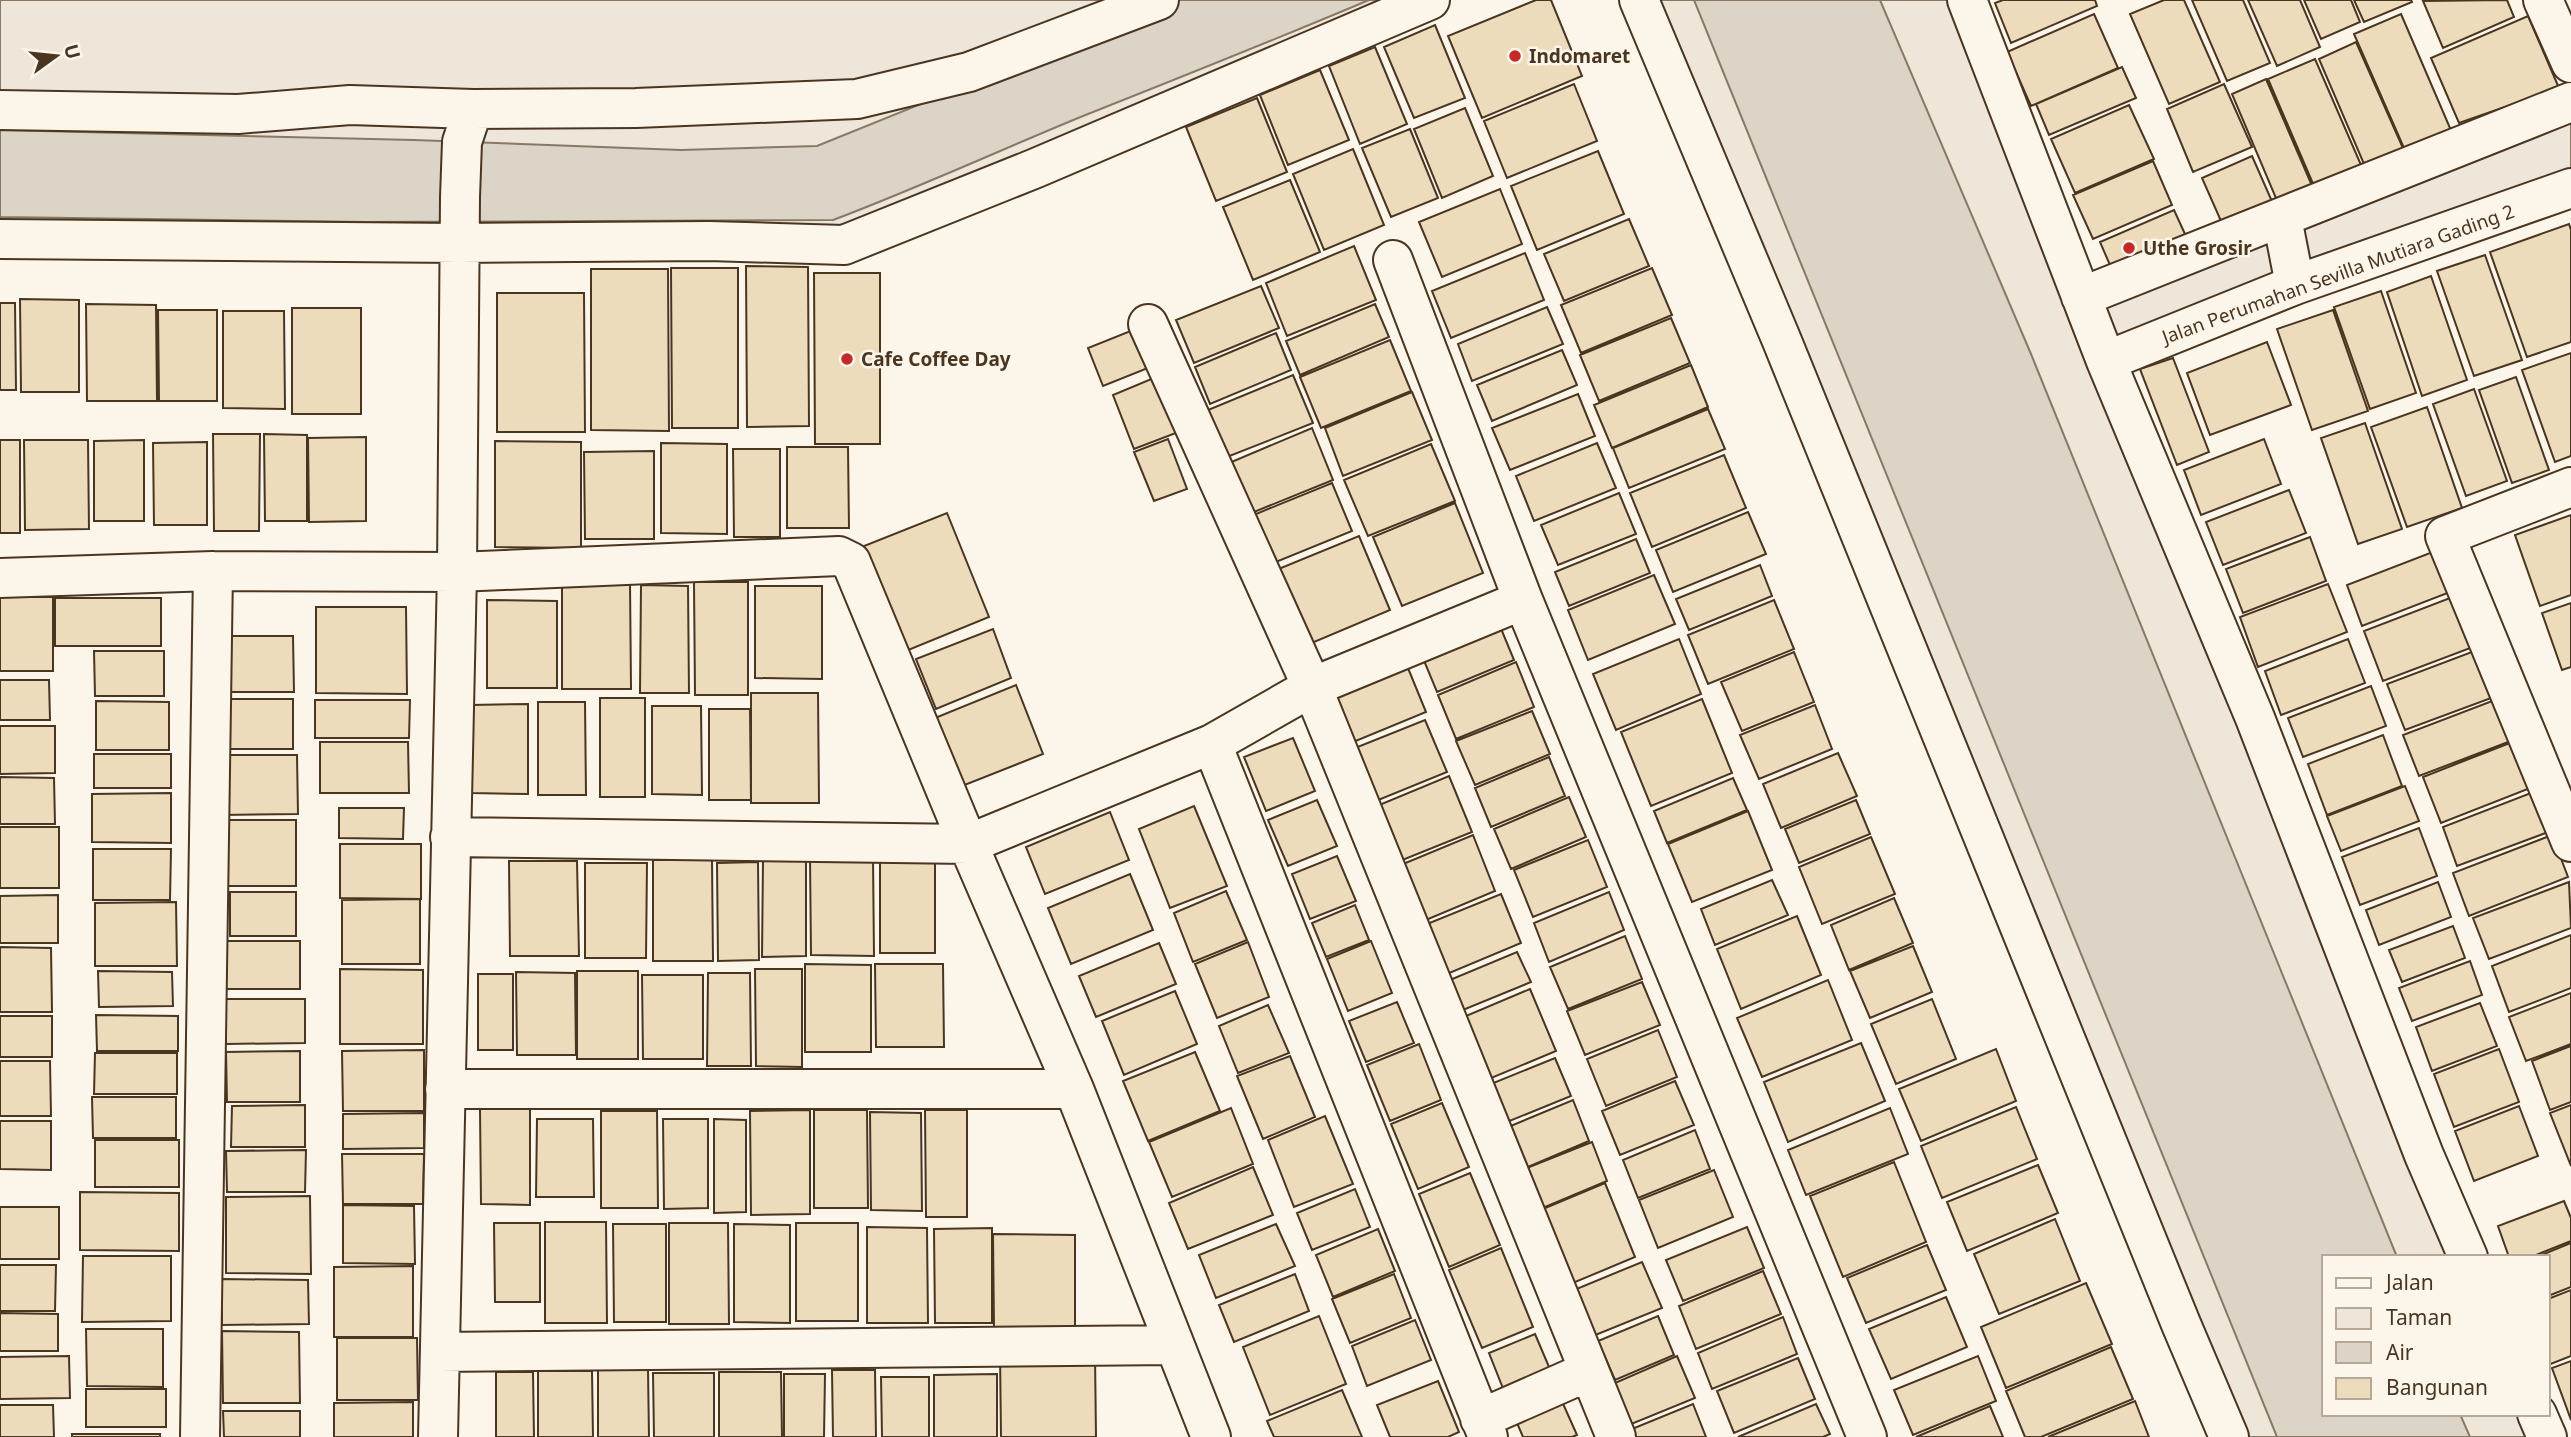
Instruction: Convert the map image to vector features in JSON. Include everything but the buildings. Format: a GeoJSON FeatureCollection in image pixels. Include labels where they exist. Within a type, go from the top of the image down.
{"type":"FeatureCollection","features":[{"type":"Feature","properties":{"kind":"street"},"geometry":{"type":"LineString","coordinates":[[0,110],[238,114],[350,105],[473,109],[636,108],[857,99],[969,72],[1159,0]]}},
{"type":"Feature","properties":{"kind":"street"},"geometry":{"type":"LineString","coordinates":[[0,239],[459,243],[709,241],[844,245],[1036,168],[1430,0]]}},
{"type":"Feature","properties":{"kind":"street"},"geometry":{"type":"LineString","coordinates":[[1639,0],[1783,341],[2229,1437]]}},
{"type":"Feature","properties":{"kind":"street"},"geometry":{"type":"LineString","coordinates":[[1967,0],[2106,361],[2255,718],[2419,1143],[2467,1255]]}},
{"type":"Feature","properties":{"kind":"street"},"geometry":{"type":"LineString","coordinates":[[2543,0],[2571,63]]}},
{"type":"Feature","properties":{"kind":"street"},"geometry":{"type":"LineString","coordinates":[[2081,297],[2571,102]]}},
{"type":"Feature","properties":{"kind":"street"},"geometry":{"type":"LineString","coordinates":[[438,1437],[457,572],[459,243],[462,142],[473,109]]}},
{"type":"Feature","properties":{"kind":"street","name":"Jalan Perumahan Sevilla Mutiara Gading 2"},"geometry":{"type":"LineString","coordinates":[[2106,361],[2295,285],[2571,188]]}},
{"type":"Feature","properties":{"kind":"street"},"geometry":{"type":"LineString","coordinates":[[2283,218],[2295,285]]}},
{"type":"Feature","properties":{"kind":"street"},"geometry":{"type":"LineString","coordinates":[[1393,260],[1523,600],[1867,1437]]}},
{"type":"Feature","properties":{"kind":"street"},"geometry":{"type":"LineString","coordinates":[[1148,324],[1312,687],[1616,1437]]}},
{"type":"Feature","properties":{"kind":"street"},"geometry":{"type":"LineString","coordinates":[[2571,486],[2445,536],[2571,842]]}},
{"type":"Feature","properties":{"kind":"street"},"geometry":{"type":"LineString","coordinates":[[0,578],[213,571],[457,572],[839,556],[846,558],[851,562],[862,586],[968,844],[1074,1089],[1211,1437]]}},
{"type":"Feature","properties":{"kind":"street"},"geometry":{"type":"LineString","coordinates":[[200,1437],[213,571]]}},
{"type":"Feature","properties":{"kind":"street"},"geometry":{"type":"LineString","coordinates":[[450,837],[968,844],[1212,744],[1312,687],[1523,600]]}},
{"type":"Feature","properties":{"kind":"street"},"geometry":{"type":"LineString","coordinates":[[1212,744],[1484,1428],[1589,1371]]}},
{"type":"Feature","properties":{"kind":"street"},"geometry":{"type":"LineString","coordinates":[[445,1089],[1074,1089]]}},
{"type":"Feature","properties":{"kind":"street"},"geometry":{"type":"LineString","coordinates":[[440,1352],[1174,1345]]}},
{"type":"Feature","properties":{"kind":"street"},"geometry":{"type":"LineString","coordinates":[[2538,1416],[2547,1437]]}},
{"type":"Feature","properties":{"kind":"green space"},"geometry":{"type":"Polygon","coordinates":[[[0,0],[1430,0],[844,245],[0,239],[0,0]]]}},
{"type":"Feature","properties":{"kind":"green space"},"geometry":{"type":"Polygon","coordinates":[[[1639,0],[1967,0],[2081,297],[2571,102],[2571,188],[2106,361],[2467,1255],[2322,1255],[2322,1416],[2538,1416],[2547,1437],[2229,1437],[1639,0]]]}},
{"type":"Feature","properties":{"kind":"water"},"geometry":{"type":"Polygon","coordinates":[[[1178,0],[1369,0],[833,220],[367,222],[0,217],[0,130],[414,140],[681,150],[817,146],[1178,0]]]}},
{"type":"Feature","properties":{"kind":"water"},"geometry":{"type":"Polygon","coordinates":[[[1694,0],[1880,0],[2031,354],[2396,1255],[2322,1255],[2322,1416],[2461,1416],[2470,1437],[2277,1437],[1694,0]]]}},
{"type":"Feature","properties":{"kind":"place","name":"Indomaret"},"geometry":{"type":"Point","coordinates":[1515,56]}},
{"type":"Feature","properties":{"kind":"place","name":"Uthe Grosir"},"geometry":{"type":"Point","coordinates":[2129,248]}},
{"type":"Feature","properties":{"kind":"place","name":"Cafe Coffee Day"},"geometry":{"type":"Point","coordinates":[847,359]}}]}
